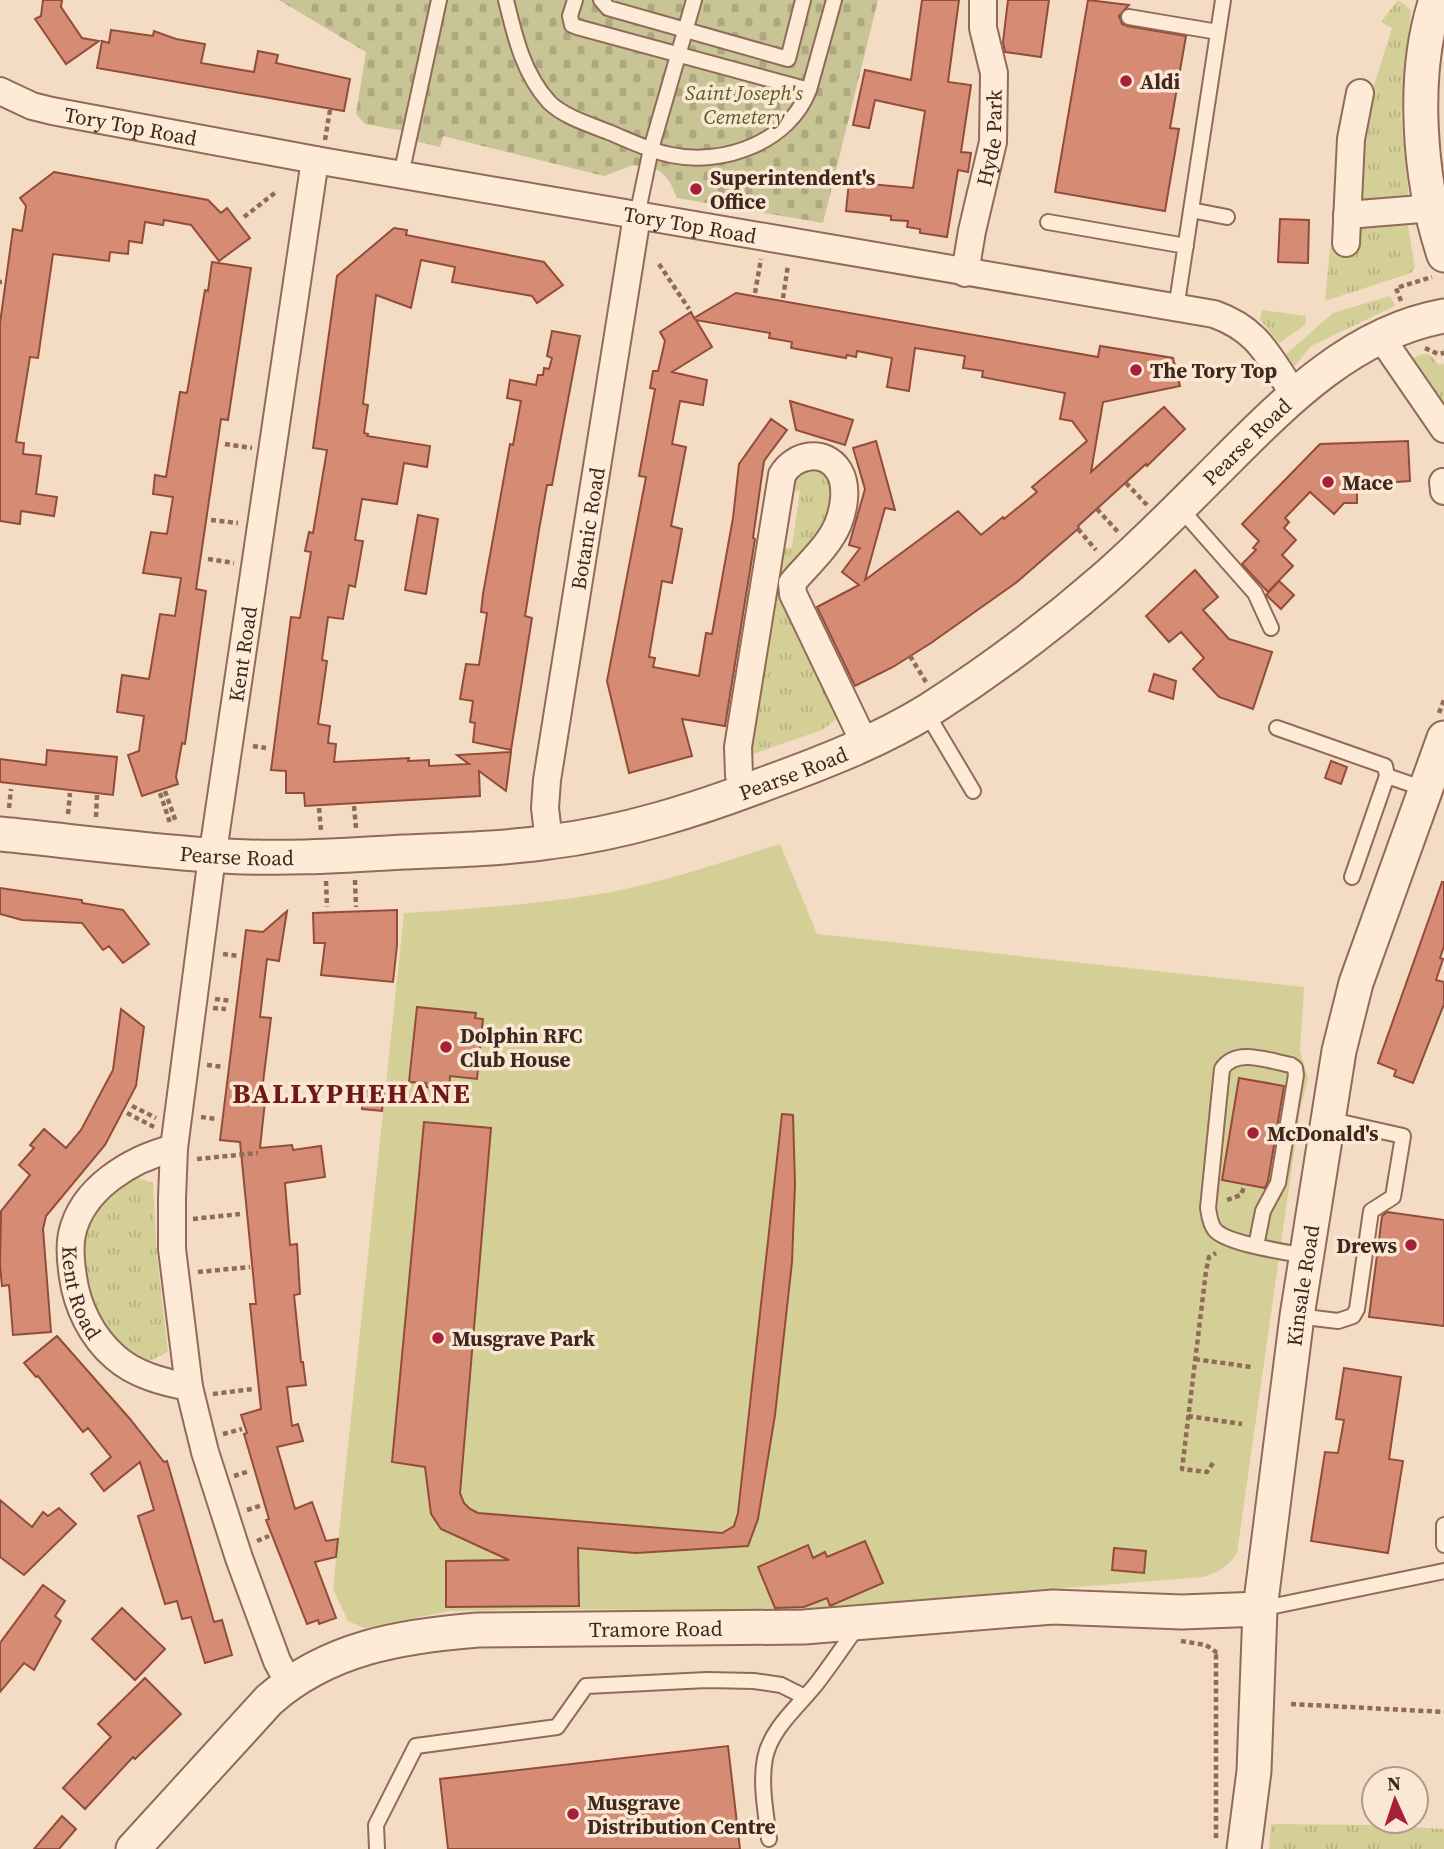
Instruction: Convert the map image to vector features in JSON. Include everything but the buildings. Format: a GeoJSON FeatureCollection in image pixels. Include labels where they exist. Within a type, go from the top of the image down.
{"type":"FeatureCollection","features":[{"type":"Feature","properties":{"kind":"street","name":"Hyde Park"},"geometry":{"type":"LineString","coordinates":[[965,273],[993,142],[994,73],[983,28],[983,0]]}},
{"type":"Feature","properties":{"kind":"street"},"geometry":{"type":"LineString","coordinates":[[1436,0],[1430,23],[1421,103],[1425,166],[1444,255]]}},
{"type":"Feature","properties":{"kind":"street","name":"Tory Top Road"},"geometry":{"type":"LineString","coordinates":[[0,91],[52,111]]}},
{"type":"Feature","properties":{"kind":"street"},"geometry":{"type":"LineString","coordinates":[[1346,243],[1351,139],[1360,93]]}},
{"type":"Feature","properties":{"kind":"street","name":"Tory Top Road"},"geometry":{"type":"LineString","coordinates":[[0,115],[27,109],[52,111],[764,239],[1214,314],[1245,328],[1257,338],[1294,394]]}},
{"type":"Feature","properties":{"kind":"street","name":"Kent Road"},"geometry":{"type":"LineString","coordinates":[[289,1683],[277,1661],[239,1558],[205,1452],[172,1249],[174,1146],[212,856],[315,160]]}},
{"type":"Feature","properties":{"kind":"street"},"geometry":{"type":"LineString","coordinates":[[1347,215],[1433,208]]}},
{"type":"Feature","properties":{"kind":"street","name":"Botanic Road"},"geometry":{"type":"LineString","coordinates":[[549,842],[545,808],[547,780],[637,216]]}},
{"type":"Feature","properties":{"kind":"street","name":"Pearse Road"},"geometry":{"type":"LineString","coordinates":[[4,821],[212,856],[373,854],[549,842],[648,823],[745,792],[865,744],[926,712],[1029,641],[1106,578],[1294,394],[1380,336],[1420,320],[1444,316]]}},
{"type":"Feature","properties":{"kind":"street"},"geometry":{"type":"LineString","coordinates":[[1380,336],[1444,429]]}},
{"type":"Feature","properties":{"kind":"street"},"geometry":{"type":"LineString","coordinates":[[745,792],[739,775],[738,747],[782,475],[790,463],[800,457],[824,459],[839,471],[843,482],[843,509],[838,525],[828,540],[792,583]]}},
{"type":"Feature","properties":{"kind":"street"},"geometry":{"type":"LineString","coordinates":[[765,579],[792,583]]}},
{"type":"Feature","properties":{"kind":"street"},"geometry":{"type":"LineString","coordinates":[[792,583],[796,605],[865,744]]}},
{"type":"Feature","properties":{"kind":"street","name":"Kinsale Road"},"geometry":{"type":"LineString","coordinates":[[1230,1844],[1254,1772],[1260,1609],[1297,1316],[1339,1051],[1352,996],[1434,778],[1444,738]]}},
{"type":"Feature","properties":{"kind":"street","name":"Kent Road"},"geometry":{"type":"LineString","coordinates":[[174,1146],[120,1171],[94,1193],[82,1210],[72,1234],[72,1265],[75,1289],[86,1318],[102,1344],[115,1357],[147,1376],[197,1391]]}},
{"type":"Feature","properties":{"kind":"street","name":"Tramore Road"},"geometry":{"type":"LineString","coordinates":[[133,1849],[268,1700],[289,1683],[343,1654],[392,1641],[478,1630],[746,1629],[1053,1607],[1182,1612],[1260,1609]]}},
{"type":"Feature","properties":{"kind":"lane"},"geometry":{"type":"LineString","coordinates":[[401,174],[439,0]]}},
{"type":"Feature","properties":{"kind":"lane"},"geometry":{"type":"LineString","coordinates":[[506,0],[517,44],[527,70],[552,105],[578,120],[651,149],[690,158],[721,154],[755,145],[789,122],[805,102],[834,0]]}},
{"type":"Feature","properties":{"kind":"lane"},"geometry":{"type":"LineString","coordinates":[[575,0],[570,16],[572,25],[809,90]]}},
{"type":"Feature","properties":{"kind":"lane"},"geometry":{"type":"LineString","coordinates":[[601,0],[607,8],[788,59],[803,0]]}},
{"type":"Feature","properties":{"kind":"lane"},"geometry":{"type":"LineString","coordinates":[[637,216],[651,149],[694,0]]}},
{"type":"Feature","properties":{"kind":"lane"},"geometry":{"type":"LineString","coordinates":[[1176,309],[1223,0]]}},
{"type":"Feature","properties":{"kind":"lane"},"geometry":{"type":"LineString","coordinates":[[1129,17],[1218,32]]}},
{"type":"Feature","properties":{"kind":"lane"},"geometry":{"type":"LineString","coordinates":[[1192,210],[1227,216]]}},
{"type":"Feature","properties":{"kind":"lane"},"geometry":{"type":"LineString","coordinates":[[1048,222],[1186,246]]}},
{"type":"Feature","properties":{"kind":"lane"},"geometry":{"type":"LineString","coordinates":[[1180,508],[1255,593],[1271,628]]}},
{"type":"Feature","properties":{"kind":"lane"},"geometry":{"type":"LineString","coordinates":[[926,712],[972,791]]}},
{"type":"Feature","properties":{"kind":"lane"},"geometry":{"type":"LineString","coordinates":[[1277,728],[1385,766],[1387,776],[1352,877]]}},
{"type":"Feature","properties":{"kind":"lane"},"geometry":{"type":"LineString","coordinates":[[1387,776],[1434,778]]}},
{"type":"Feature","properties":{"kind":"lane"},"geometry":{"type":"LineString","coordinates":[[1249,1244],[1278,1183],[1296,1075],[1295,1068],[1291,1065],[1242,1056],[1227,1062],[1222,1069],[1208,1208],[1212,1226],[1220,1234],[1249,1244],[1306,1256]]}},
{"type":"Feature","properties":{"kind":"lane"},"geometry":{"type":"LineString","coordinates":[[1297,1316],[1338,1321],[1353,1316],[1357,1309],[1371,1211],[1393,1198],[1395,1185],[1402,1136],[1327,1119]]}},
{"type":"Feature","properties":{"kind":"lane"},"geometry":{"type":"LineString","coordinates":[[1444,1525],[1444,1545]]}},
{"type":"Feature","properties":{"kind":"lane"},"geometry":{"type":"LineString","coordinates":[[1260,1609],[1444,1571]]}},
{"type":"Feature","properties":{"kind":"lane"},"geometry":{"type":"LineString","coordinates":[[769,1839],[764,1792],[765,1757],[783,1722],[805,1697],[860,1622]]}},
{"type":"Feature","properties":{"kind":"lane"},"geometry":{"type":"LineString","coordinates":[[377,1849],[376,1825],[416,1746],[556,1727],[586,1686],[707,1680],[754,1681],[781,1685],[805,1697]]}},
{"type":"Feature","properties":{"kind":"path"},"geometry":{"type":"LineString","coordinates":[[244,217],[276,192]]}},
{"type":"Feature","properties":{"kind":"path"},"geometry":{"type":"LineString","coordinates":[[755,293],[764,239]]}},
{"type":"Feature","properties":{"kind":"path"},"geometry":{"type":"LineString","coordinates":[[783,298],[792,243]]}},
{"type":"Feature","properties":{"kind":"path"},"geometry":{"type":"LineString","coordinates":[[659,264],[689,309]]}},
{"type":"Feature","properties":{"kind":"path"},"geometry":{"type":"LineString","coordinates":[[1396,288],[1444,274]]}},
{"type":"Feature","properties":{"kind":"path"},"geometry":{"type":"LineString","coordinates":[[225,444],[256,449]]}},
{"type":"Feature","properties":{"kind":"path"},"geometry":{"type":"LineString","coordinates":[[211,520],[245,524]]}},
{"type":"Feature","properties":{"kind":"path"},"geometry":{"type":"LineString","coordinates":[[208,559],[240,564]]}},
{"type":"Feature","properties":{"kind":"path"},"geometry":{"type":"LineString","coordinates":[[4,821],[11,789]]}},
{"type":"Feature","properties":{"kind":"path"},"geometry":{"type":"LineString","coordinates":[[163,792],[173,822]]}},
{"type":"Feature","properties":{"kind":"path"},"geometry":{"type":"LineString","coordinates":[[68,814],[70,793]]}},
{"type":"Feature","properties":{"kind":"path"},"geometry":{"type":"LineString","coordinates":[[96,817],[97,795]]}},
{"type":"Feature","properties":{"kind":"path"},"geometry":{"type":"LineString","coordinates":[[354,806],[356,832]]}},
{"type":"Feature","properties":{"kind":"path"},"geometry":{"type":"LineString","coordinates":[[319,808],[321,832]]}},
{"type":"Feature","properties":{"kind":"path"},"geometry":{"type":"LineString","coordinates":[[355,880],[356,907]]}},
{"type":"Feature","properties":{"kind":"path"},"geometry":{"type":"LineString","coordinates":[[326,881],[327,907]]}},
{"type":"Feature","properties":{"kind":"path"},"geometry":{"type":"LineString","coordinates":[[132,1106],[163,1122]]}},
{"type":"Feature","properties":{"kind":"path"},"geometry":{"type":"LineString","coordinates":[[127,1113],[174,1146],[258,1153]]}},
{"type":"Feature","properties":{"kind":"path"},"geometry":{"type":"LineString","coordinates":[[1213,1463],[1207,1472],[1182,1469],[1209,1257],[1217,1252],[1226,1201],[1241,1195],[1245,1184]]}},
{"type":"Feature","properties":{"kind":"path"},"geometry":{"type":"LineString","coordinates":[[184,1220],[240,1213]]}},
{"type":"Feature","properties":{"kind":"path"},"geometry":{"type":"LineString","coordinates":[[188,1273],[250,1267]]}},
{"type":"Feature","properties":{"kind":"path"},"geometry":{"type":"LineString","coordinates":[[1195,1359],[1251,1367]]}},
{"type":"Feature","properties":{"kind":"path"},"geometry":{"type":"LineString","coordinates":[[197,1391],[253,1389]]}},
{"type":"Feature","properties":{"kind":"path"},"geometry":{"type":"LineString","coordinates":[[1188,1416],[1242,1424]]}},
{"type":"Feature","properties":{"kind":"path"},"geometry":{"type":"LineString","coordinates":[[215,1436],[242,1429]]}},
{"type":"Feature","properties":{"kind":"path"},"geometry":{"type":"LineString","coordinates":[[1196,1643],[1218,1652],[1230,1844]]}},
{"type":"Feature","properties":{"kind":"path"},"geometry":{"type":"LineString","coordinates":[[1291,1704],[1444,1712]]}},
{"type":"Feature","properties":{"kind":"green space","name":"Saint Joseph's Cemetery"},"geometry":{"type":"Polygon","coordinates":[[[279,0],[878,0],[823,223],[677,198],[670,182],[654,168],[633,165],[604,176],[443,136],[440,147],[403,138],[404,131],[365,124],[356,114],[366,52],[279,0]]]}},
{"type":"Feature","properties":{"kind":"green space"},"geometry":{"type":"Polygon","coordinates":[[[1398,0],[1411,10],[1401,115],[1409,199],[1359,203],[1361,152],[1372,92],[1392,28],[1381,22],[1398,0]]]}},
{"type":"Feature","properties":{"kind":"green space"},"geometry":{"type":"Polygon","coordinates":[[[1407,220],[1415,268],[1411,273],[1325,301],[1330,248],[1358,244],[1360,226],[1407,220]]]}},
{"type":"Feature","properties":{"kind":"green space"},"geometry":{"type":"Polygon","coordinates":[[[1390,296],[1395,306],[1311,346],[1295,366],[1284,356],[1333,313],[1390,296]]]}},
{"type":"Feature","properties":{"kind":"green space"},"geometry":{"type":"Polygon","coordinates":[[[1262,310],[1306,316],[1305,325],[1279,343],[1260,319],[1262,310]]]}},
{"type":"Feature","properties":{"kind":"green space"},"geometry":{"type":"Polygon","coordinates":[[[1423,354],[1430,355],[1439,365],[1444,364],[1444,405],[1413,358],[1423,354]]]}},
{"type":"Feature","properties":{"kind":"green space"},"geometry":{"type":"Polygon","coordinates":[[[801,466],[829,472],[838,509],[788,573],[780,572],[775,567],[776,551],[792,547],[800,490],[786,493],[801,466]]]}},
{"type":"Feature","properties":{"kind":"green space"},"geometry":{"type":"Polygon","coordinates":[[[775,588],[781,589],[839,710],[835,720],[822,730],[753,754],[744,748],[775,588]]]}},
{"type":"Feature","properties":{"kind":"green space"},"geometry":{"type":"Polygon","coordinates":[[[780,844],[817,934],[1304,987],[1300,1051],[1308,1079],[1300,1110],[1237,1553],[1223,1568],[1204,1577],[774,1611],[450,1611],[364,1628],[348,1621],[333,1589],[404,913],[505,906],[606,893],[715,865],[780,844]]]}},
{"type":"Feature","properties":{"kind":"green space"},"geometry":{"type":"Polygon","coordinates":[[[132,1176],[153,1183],[157,1257],[168,1352],[151,1360],[141,1360],[116,1347],[90,1306],[81,1241],[97,1202],[132,1176]]]}},
{"type":"Feature","properties":{"kind":"green space"},"geometry":{"type":"Polygon","coordinates":[[[1271,1824],[1360,1825],[1360,1835],[1430,1835],[1430,1828],[1444,1829],[1444,1849],[1269,1849],[1271,1824]]]}},
{"type":"Feature","properties":{"kind":"place","name":"Aldi"},"geometry":{"type":"Point","coordinates":[1126,81]}},
{"type":"Feature","properties":{"kind":"place","name":"Superintendent's Office"},"geometry":{"type":"Point","coordinates":[696,189]}},
{"type":"Feature","properties":{"kind":"place","name":"The Tory Top"},"geometry":{"type":"Point","coordinates":[1136,370]}},
{"type":"Feature","properties":{"kind":"place","name":"Mace"},"geometry":{"type":"Point","coordinates":[1328,482]}},
{"type":"Feature","properties":{"kind":"place","name":"Dolphin RFC Club House"},"geometry":{"type":"Point","coordinates":[446,1047]}},
{"type":"Feature","properties":{"kind":"place","name":"McDonald's"},"geometry":{"type":"Point","coordinates":[1253,1133]}},
{"type":"Feature","properties":{"kind":"place","name":"Drews"},"geometry":{"type":"Point","coordinates":[1411,1245]}},
{"type":"Feature","properties":{"kind":"place","name":"Musgrave Park"},"geometry":{"type":"Point","coordinates":[438,1338]}},
{"type":"Feature","properties":{"kind":"place","name":"Musgrave Distribution Centre"},"geometry":{"type":"Point","coordinates":[573,1814]}},
{"type":"Feature","properties":{"kind":"district","name":"BALLYPHEHANE"},"geometry":{"type":"Point","coordinates":[352,1093]}}]}
